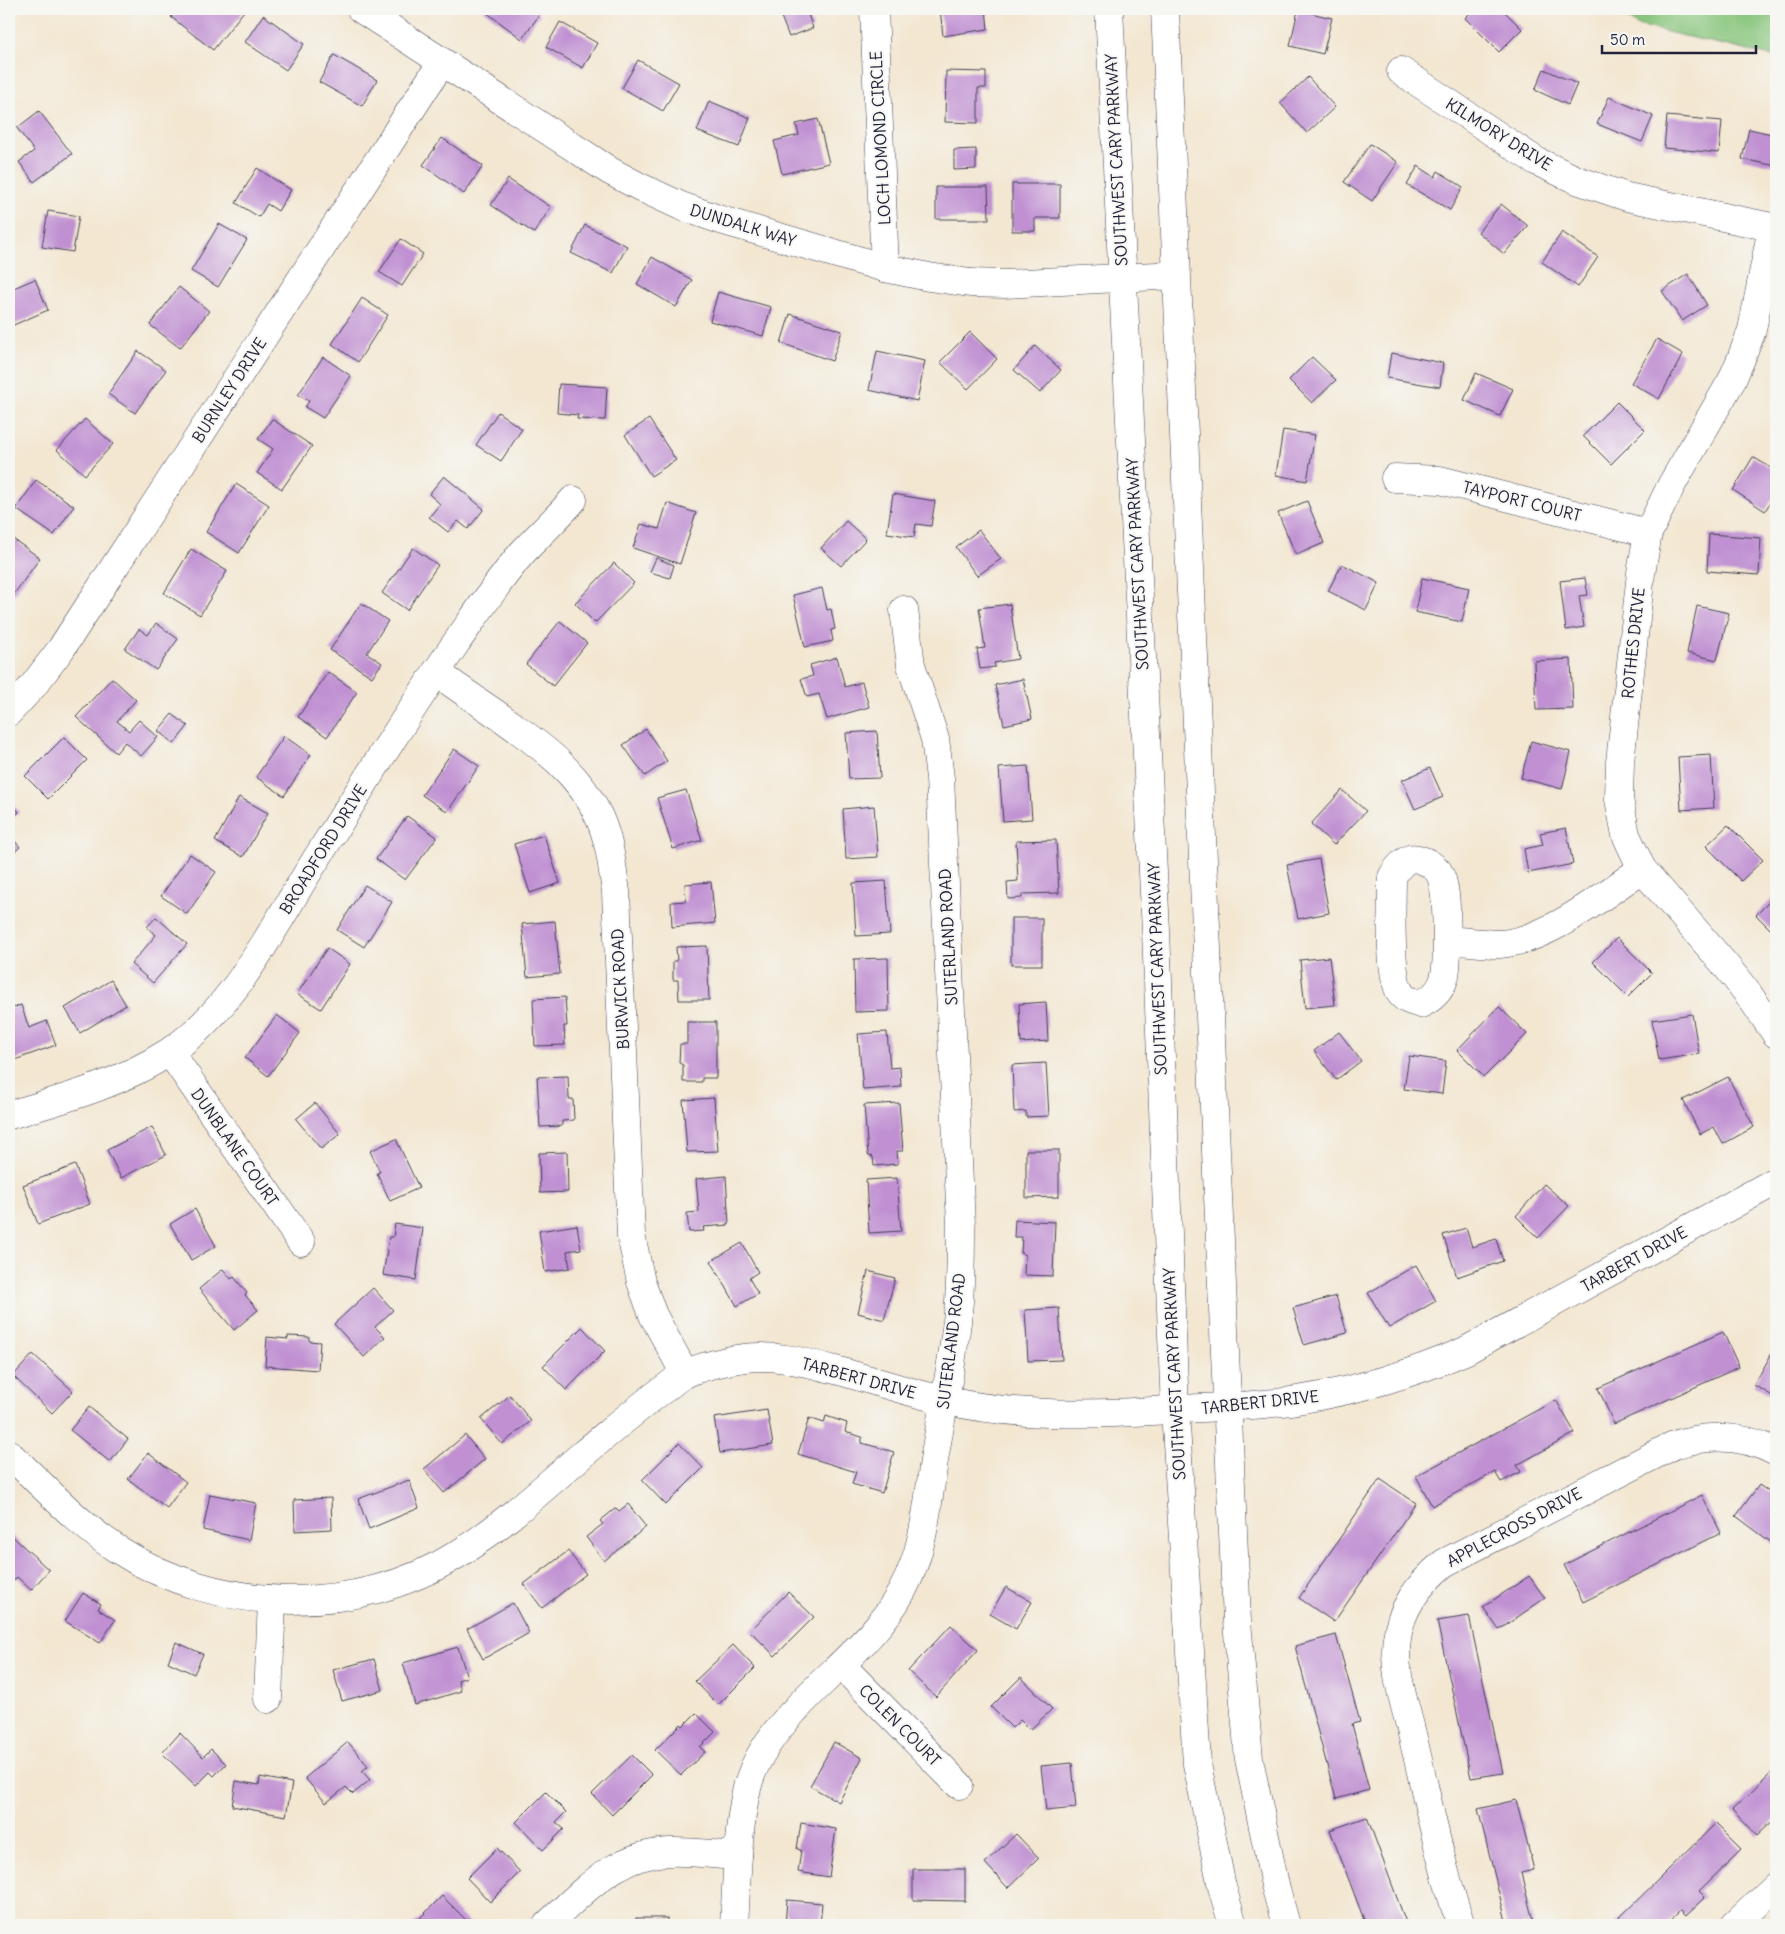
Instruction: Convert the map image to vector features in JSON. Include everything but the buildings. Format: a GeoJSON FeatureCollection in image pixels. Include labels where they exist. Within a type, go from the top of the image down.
{"type":"FeatureCollection","features":[{"type":"Feature","properties":{"kind":"street","name":"DUNDALK WAY"},"geometry":{"type":"LineString","coordinates":[[361,9],[610,171],[681,206],[721,220],[885,268],[929,277],[987,283],[1176,275]]}},
{"type":"Feature","properties":{"kind":"street","name":"LOCH LOMOND CIRCLE"},"geometry":{"type":"LineString","coordinates":[[874,9],[885,228],[885,268]]}},
{"type":"Feature","properties":{"kind":"street","name":"SOUTHWEST CARY PARKWAY"},"geometry":{"type":"LineString","coordinates":[[1108,9],[1156,931],[1175,1410],[1197,1764],[1222,1887],[1234,1925]]}},
{"type":"Feature","properties":{"kind":"street"},"geometry":{"type":"LineString","coordinates":[[1165,9],[1237,1621],[1249,1759],[1275,1885],[1286,1925]]}},
{"type":"Feature","properties":{"kind":"street","name":"BURNLEY DRIVE"},"geometry":{"type":"LineString","coordinates":[[9,712],[33,686],[61,649],[442,62]]}},
{"type":"Feature","properties":{"kind":"street","name":"KILMORY DRIVE"},"geometry":{"type":"LineString","coordinates":[[1401,71],[1536,161],[1570,177],[1627,197],[1774,228]]}},
{"type":"Feature","properties":{"kind":"street","name":"ROTHES DRIVE"},"geometry":{"type":"LineString","coordinates":[[1774,228],[1752,330],[1741,359],[1732,380],[1672,484],[1648,533],[1640,582],[1620,762],[1619,800],[1626,835],[1642,869],[1727,967],[1776,1034]]}},
{"type":"Feature","properties":{"kind":"street","name":"TAYPORT COURT"},"geometry":{"type":"LineString","coordinates":[[1395,478],[1440,480],[1648,533]]}},
{"type":"Feature","properties":{"kind":"street","name":"BROADFORD DRIVE"},"geometry":{"type":"LineString","coordinates":[[9,1115],[93,1090],[130,1074],[170,1052],[217,1010],[238,984],[436,672],[487,598],[522,554],[574,500]]}},
{"type":"Feature","properties":{"kind":"street","name":"SUTERLAND ROAD"},"geometry":{"type":"LineString","coordinates":[[734,1925],[738,1856],[746,1791],[759,1758],[776,1731],[795,1709],[842,1666],[882,1621],[902,1592],[910,1575],[923,1529],[958,1313],[961,1225],[940,778],[935,739],[911,665],[904,610]]}},
{"type":"Feature","properties":{"kind":"street","name":"BURWICK ROAD"},"geometry":{"type":"LineString","coordinates":[[436,672],[538,743],[564,765],[586,793],[599,817],[610,847],[616,892],[631,1236],[641,1282],[653,1314],[685,1374]]}},
{"type":"Feature","properties":{"kind":"street"},"geometry":{"type":"LineString","coordinates":[[1447,940],[1502,944],[1532,936],[1578,913],[1642,869]]}},
{"type":"Feature","properties":{"kind":"street","name":"DUNBLANE COURT"},"geometry":{"type":"LineString","coordinates":[[170,1052],[301,1242]]}},
{"type":"Feature","properties":{"kind":"street","name":"TARBERT DRIVE"},"geometry":{"type":"LineString","coordinates":[[9,1454],[90,1528],[114,1547],[158,1571],[213,1590],[246,1597],[272,1600],[317,1599],[375,1590],[408,1579],[456,1556],[498,1526],[642,1405],[685,1374],[742,1358],[789,1359],[944,1401],[972,1406],[1056,1414],[1227,1407],[1297,1400],[1336,1392],[1421,1369],[1465,1351],[1776,1181]]}},
{"type":"Feature","properties":{"kind":"street","name":"APPLECROSS DRIVE"},"geometry":{"type":"LineString","coordinates":[[1461,1925],[1440,1856],[1399,1678],[1396,1639],[1410,1601],[1429,1576],[1444,1562],[1674,1445],[1690,1440],[1732,1438],[1747,1441],[1776,1452]]}},
{"type":"Feature","properties":{"kind":"street"},"geometry":{"type":"LineString","coordinates":[[268,1699],[272,1600]]}},
{"type":"Feature","properties":{"kind":"street","name":"COLEN COURT"},"geometry":{"type":"LineString","coordinates":[[842,1666],[959,1785]]}},
{"type":"Feature","properties":{"kind":"street"},"geometry":{"type":"LineString","coordinates":[[547,1925],[589,1886],[624,1862],[654,1853],[671,1852],[738,1856]]}},
{"type":"Feature","properties":{"kind":"street"},"geometry":{"type":"LineString","coordinates":[[1748,1921],[1776,1886]]}},
{"type":"Feature","properties":{"kind":"green space"},"geometry":{"type":"Polygon","coordinates":[[[1613,9],[1776,10],[1776,57],[1637,25],[1613,9]]]}}]}
